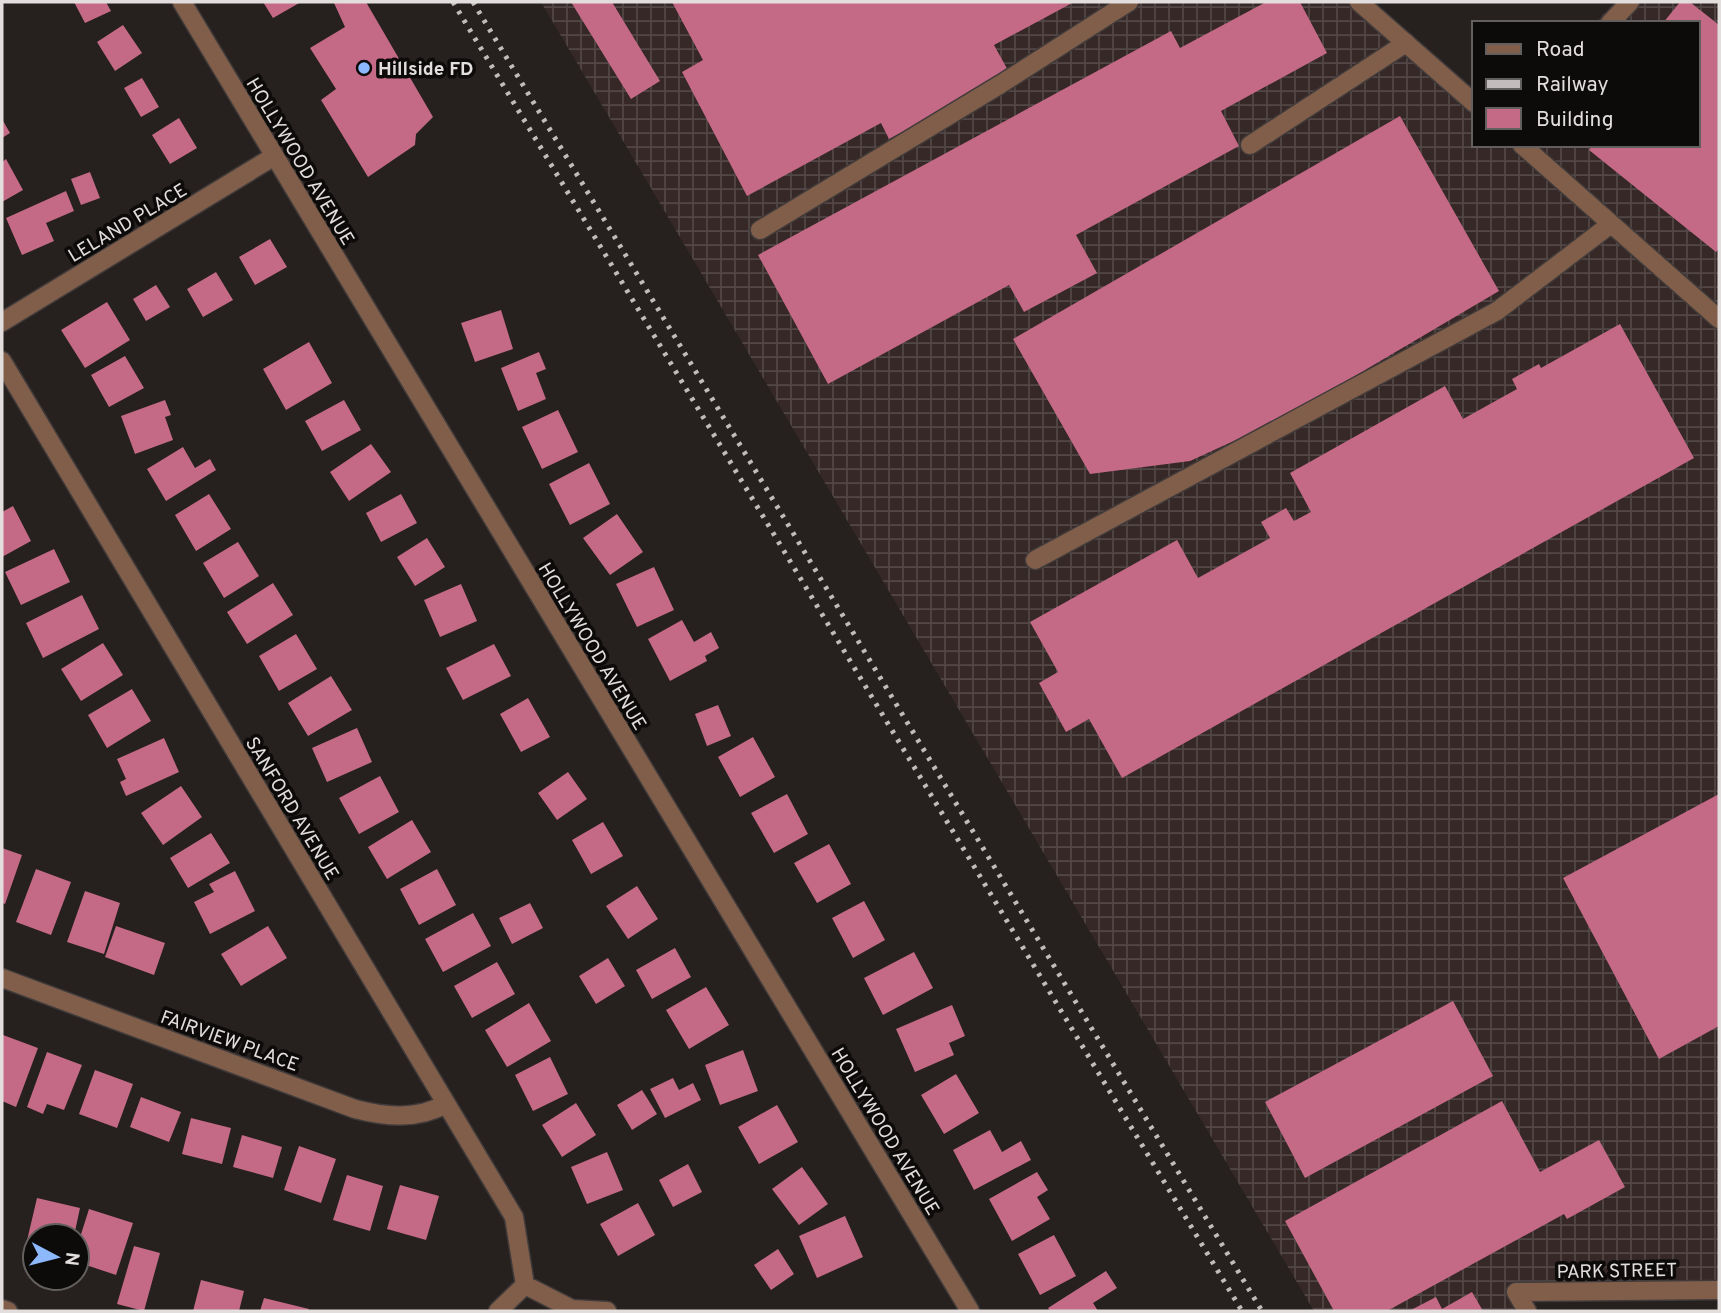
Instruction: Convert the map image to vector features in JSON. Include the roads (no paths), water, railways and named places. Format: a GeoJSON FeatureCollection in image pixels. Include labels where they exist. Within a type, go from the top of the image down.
{"type":"FeatureCollection","features":[{"type":"Feature","properties":{"kind":"street","name":"HOLLYWOOD AVENUE"},"geometry":{"type":"LineString","coordinates":[[182,2],[971,1311]]}},
{"type":"Feature","properties":{"kind":"street"},"geometry":{"type":"LineString","coordinates":[[760,230],[1001,84],[1129,2]]}},
{"type":"Feature","properties":{"kind":"street"},"geometry":{"type":"LineString","coordinates":[[1359,2],[1472,101]]}},
{"type":"Feature","properties":{"kind":"street"},"geometry":{"type":"LineString","coordinates":[[1612,21],[1630,2]]}},
{"type":"Feature","properties":{"kind":"street"},"geometry":{"type":"LineString","coordinates":[[1250,145],[1406,43]]}},
{"type":"Feature","properties":{"kind":"street"},"geometry":{"type":"LineString","coordinates":[[1524,147],[1719,319]]}},
{"type":"Feature","properties":{"kind":"street","name":"LELAND PLACE"},"geometry":{"type":"LineString","coordinates":[[2,322],[273,157]]}},
{"type":"Feature","properties":{"kind":"street"},"geometry":{"type":"LineString","coordinates":[[1035,560],[1497,311],[1611,224]]}},
{"type":"Feature","properties":{"kind":"street","name":"SANFORD AVENUE"},"geometry":{"type":"LineString","coordinates":[[2,361],[514,1217],[525,1285]]}},
{"type":"Feature","properties":{"kind":"street","name":"FAIRVIEW PLACE"},"geometry":{"type":"LineString","coordinates":[[2,978],[355,1109],[385,1115],[410,1115],[435,1110],[446,1104]]}},
{"type":"Feature","properties":{"kind":"street"},"geometry":{"type":"LineString","coordinates":[[498,1311],[525,1285],[572,1309],[607,1311]]}},
{"type":"Feature","properties":{"kind":"street","name":"PARK STREET"},"geometry":{"type":"LineString","coordinates":[[1527,1311],[1516,1292],[1719,1290]]}},
{"type":"Feature","properties":{"kind":"street"},"geometry":{"type":"LineString","coordinates":[[2,1309],[8,1311]]}},
{"type":"Feature","properties":{"kind":"railway"},"geometry":{"type":"LineString","coordinates":[[453,2],[1242,1311]]}},
{"type":"Feature","properties":{"kind":"railway"},"geometry":{"type":"LineString","coordinates":[[473,2],[1262,1311]]}},
{"type":"Feature","properties":{"kind":"place","name":"Hillside FD"},"geometry":{"type":"Point","coordinates":[364,68]}}]}
